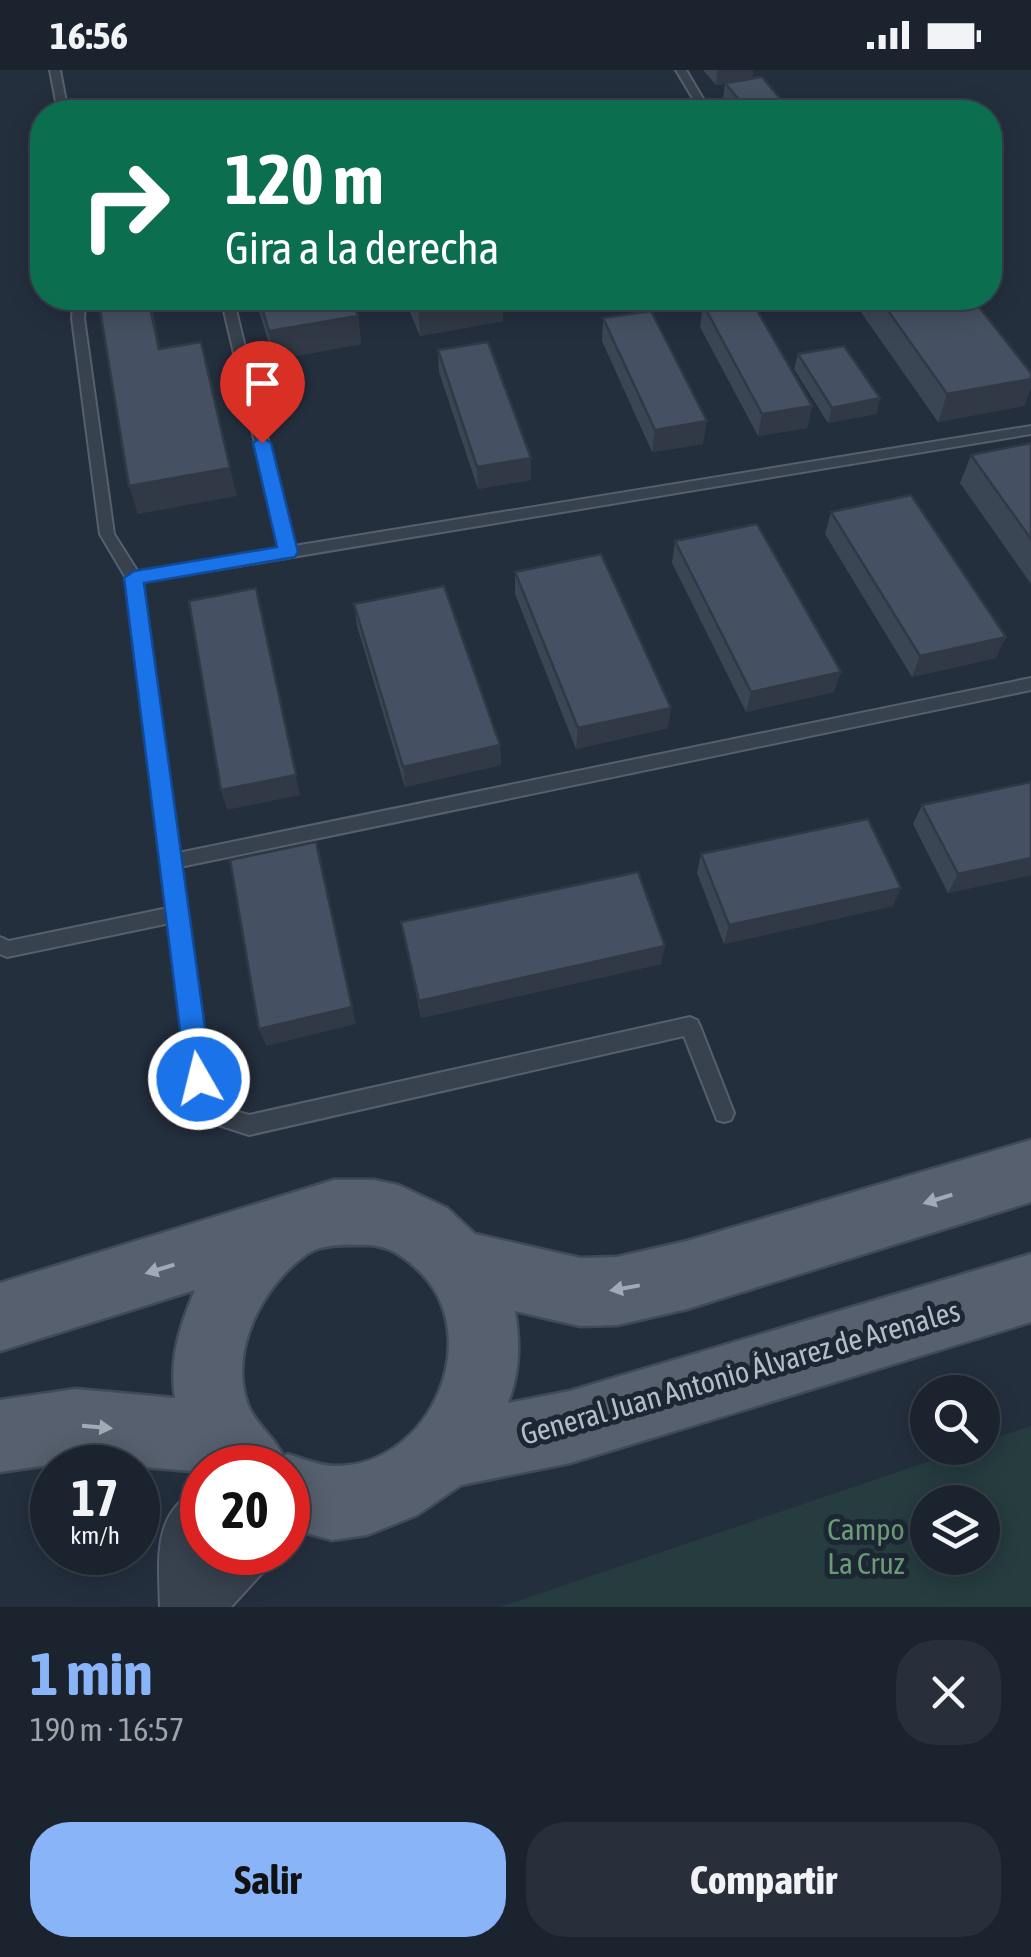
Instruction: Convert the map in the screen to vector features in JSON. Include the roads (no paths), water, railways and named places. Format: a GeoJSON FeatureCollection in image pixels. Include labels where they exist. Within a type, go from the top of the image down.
{"type":"FeatureCollection","features":[{"type":"Feature","properties":{"kind":"main road","name":"General Juan Antonio Álvarez de Arenales"},"geometry":{"type":"LineString","coordinates":[[461,1264],[567,1290],[618,1291],[687,1275],[1031,1171]]}},
{"type":"Feature","properties":{"kind":"main road","name":"General Juan Antonio Álvarez de Arenales"},"geometry":{"type":"LineString","coordinates":[[0,1317],[334,1213],[382,1213],[426,1231],[461,1264],[482,1303],[486,1346],[482,1383],[468,1418],[446,1451],[412,1481],[370,1498],[310,1490]]}},
{"type":"Feature","properties":{"kind":"main road","name":"General Juan Antonio Álvarez de Arenales"},"geometry":{"type":"LineString","coordinates":[[239,1445],[207,1380],[207,1352],[214,1320],[235,1280],[256,1254],[286,1230]]}},
{"type":"Feature","properties":{"kind":"main road","name":"General Juan Antonio Álvarez de Arenales"},"geometry":{"type":"LineString","coordinates":[[446,1451],[570,1427],[1031,1288]]}},
{"type":"Feature","properties":{"kind":"main road","name":"General Juan Antonio Álvarez de Arenales"},"geometry":{"type":"LineString","coordinates":[[0,1436],[76,1426],[180,1459]]}},
{"type":"Feature","properties":{"kind":"street"},"geometry":{"type":"LineString","coordinates":[[185,1575],[186,1607]]}},
{"type":"Feature","properties":{"kind":"street"},"geometry":{"type":"LineString","coordinates":[[204,1607],[223,1575]]}},
{"type":"Feature","properties":{"kind":"lane"},"geometry":{"type":"LineString","coordinates":[[55,70],[61,100]]}},
{"type":"Feature","properties":{"kind":"lane"},"geometry":{"type":"LineString","coordinates":[[681,70],[699,100]]}},
{"type":"Feature","properties":{"kind":"lane"},"geometry":{"type":"LineString","coordinates":[[79,310],[92,444],[106,534],[134,578],[199,1079],[213,1114],[249,1125],[690,1026],[724,1113]]}},
{"type":"Feature","properties":{"kind":"lane"},"geometry":{"type":"LineString","coordinates":[[230,310],[288,552]]}},
{"type":"Feature","properties":{"kind":"lane"},"geometry":{"type":"LineString","coordinates":[[134,578],[1031,430]]}},
{"type":"Feature","properties":{"kind":"lane"},"geometry":{"type":"LineString","coordinates":[[170,862],[1031,684]]}},
{"type":"Feature","properties":{"kind":"lane"},"geometry":{"type":"LineString","coordinates":[[0,946],[7,949],[176,914]]}},
{"type":"Feature","properties":{"kind":"park label","name":"Campo La Cruz"},"geometry":{"type":"Point","coordinates":[866,1546]}}]}
